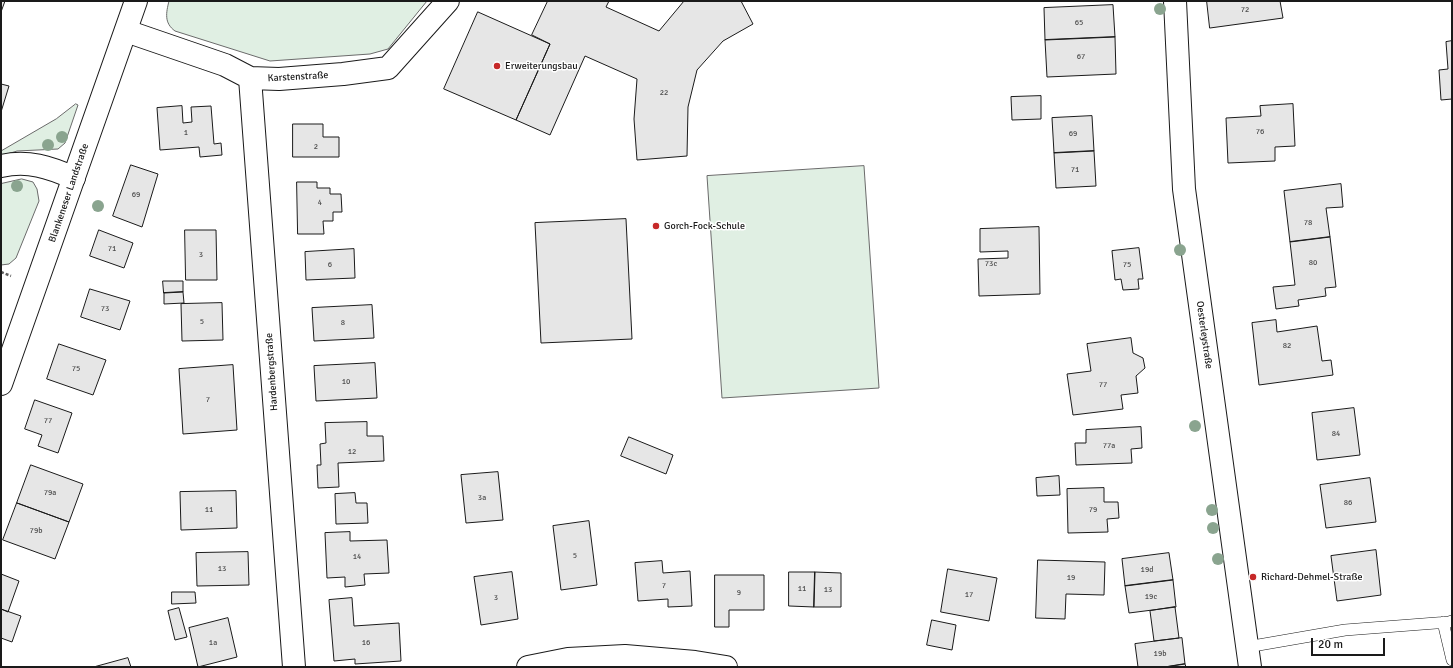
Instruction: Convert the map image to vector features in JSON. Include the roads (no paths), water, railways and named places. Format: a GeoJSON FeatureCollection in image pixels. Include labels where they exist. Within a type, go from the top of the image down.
{"type":"FeatureCollection","features":[{"type":"Feature","properties":{"kind":"street","name":"Blankeneser Landstraße"},"geometry":{"type":"LineString","coordinates":[[1,384],[136,1]]}},
{"type":"Feature","properties":{"kind":"street","name":"Karstenstraße"},"geometry":{"type":"LineString","coordinates":[[126,31],[225,65],[250,78],[279,79],[343,74],[388,68],[448,1]]}},
{"type":"Feature","properties":{"kind":"street","name":"Oesterleystraße"},"geometry":{"type":"LineString","coordinates":[[1175,1],[1184,189],[1249,657]]}},
{"type":"Feature","properties":{"kind":"street","name":"Hardenbergstraße"},"geometry":{"type":"LineString","coordinates":[[250,78],[294,667]]}},
{"type":"Feature","properties":{"kind":"street"},"geometry":{"type":"LineString","coordinates":[[1,166],[26,163],[52,169],[74,178]]}},
{"type":"Feature","properties":{"kind":"street"},"geometry":{"type":"LineString","coordinates":[[528,667],[568,659],[625,656],[695,662],[726,667]]}},
{"type":"Feature","properties":{"kind":"lane"},"geometry":{"type":"LineString","coordinates":[[1249,657],[1345,630],[1448,621],[1452,660]]}},
{"type":"Feature","properties":{"kind":"place","name":"Erweiterungsbau"},"geometry":{"type":"Point","coordinates":[497,66]}},
{"type":"Feature","properties":{"kind":"place","name":"Gorch-Fock-Schule"},"geometry":{"type":"Point","coordinates":[656,226]}},
{"type":"Feature","properties":{"kind":"place","name":"Richard-Dehmel-Straße"},"geometry":{"type":"Point","coordinates":[1253,577]}}]}
